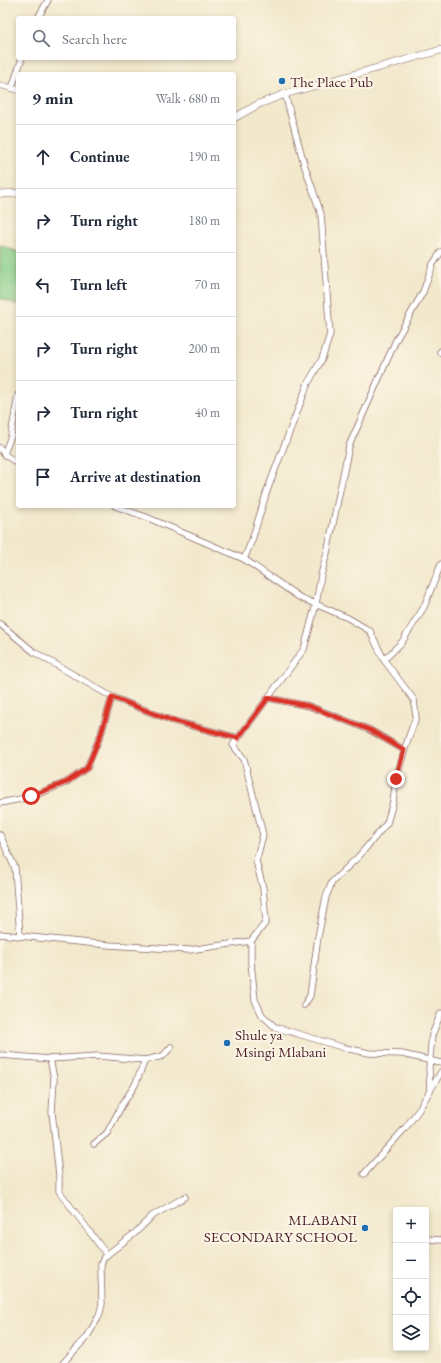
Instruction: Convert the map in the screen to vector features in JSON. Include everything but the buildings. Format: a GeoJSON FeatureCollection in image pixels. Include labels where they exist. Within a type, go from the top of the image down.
{"type":"FeatureCollection","features":[{"type":"Feature","properties":{"kind":"main road"},"geometry":{"type":"LineString","coordinates":[[236,116],[259,104],[285,94],[441,50]]}},
{"type":"Feature","properties":{"kind":"main road"},"geometry":{"type":"LineString","coordinates":[[0,194],[16,193]]}},
{"type":"Feature","properties":{"kind":"street"},"geometry":{"type":"LineString","coordinates":[[39,16],[48,0]]}},
{"type":"Feature","properties":{"kind":"street"},"geometry":{"type":"LineString","coordinates":[[17,72],[21,60]]}},
{"type":"Feature","properties":{"kind":"street"},"geometry":{"type":"LineString","coordinates":[[12,88],[16,76]]}},
{"type":"Feature","properties":{"kind":"street"},"geometry":{"type":"LineString","coordinates":[[0,85],[16,89]]}},
{"type":"Feature","properties":{"kind":"street"},"geometry":{"type":"LineString","coordinates":[[244,559],[252,540],[267,491],[308,383],[322,359],[330,334],[321,214],[304,164],[285,94]]}},
{"type":"Feature","properties":{"kind":"street"},"geometry":{"type":"LineString","coordinates":[[441,252],[433,264],[423,292],[394,346],[349,446],[316,604],[304,649],[233,745],[244,759],[263,835],[256,861],[263,888],[266,922],[251,941],[251,963],[255,1000],[262,1015],[275,1028],[351,1049],[369,1053],[402,1054],[441,1063]]}},
{"type":"Feature","properties":{"kind":"street"},"geometry":{"type":"LineString","coordinates":[[4,454],[11,436],[16,407]]}},
{"type":"Feature","properties":{"kind":"street"},"geometry":{"type":"LineString","coordinates":[[0,448],[4,454],[16,463]]}},
{"type":"Feature","properties":{"kind":"street"},"geometry":{"type":"LineString","coordinates":[[121,508],[146,517],[244,559],[299,597],[348,618],[370,631],[384,660],[414,700],[416,717],[404,750],[396,779],[393,802],[387,823],[359,856],[332,882],[326,897],[318,937],[310,996],[304,1005]]}},
{"type":"Feature","properties":{"kind":"street"},"geometry":{"type":"LineString","coordinates":[[384,660],[402,642],[424,607],[441,564]]}},
{"type":"Feature","properties":{"kind":"street"},"geometry":{"type":"LineString","coordinates":[[0,624],[34,652],[112,697],[170,720],[238,738]]}},
{"type":"Feature","properties":{"kind":"street"},"geometry":{"type":"LineString","coordinates":[[0,803],[31,796],[45,791],[67,782],[87,768],[101,734],[112,697]]}},
{"type":"Feature","properties":{"kind":"street"},"geometry":{"type":"LineString","coordinates":[[268,698],[309,706],[370,730],[404,750]]}},
{"type":"Feature","properties":{"kind":"street"},"geometry":{"type":"LineString","coordinates":[[0,835],[15,868],[20,936]]}},
{"type":"Feature","properties":{"kind":"street"},"geometry":{"type":"LineString","coordinates":[[0,934],[109,945],[189,950],[251,941]]}},
{"type":"Feature","properties":{"kind":"street"},"geometry":{"type":"LineString","coordinates":[[430,1090],[432,1035],[441,1013]]}},
{"type":"Feature","properties":{"kind":"street"},"geometry":{"type":"LineString","coordinates":[[0,1055],[50,1059],[98,1056],[145,1060],[163,1056],[171,1047]]}},
{"type":"Feature","properties":{"kind":"street"},"geometry":{"type":"LineString","coordinates":[[50,1059],[54,1079],[52,1112],[60,1175],[60,1191],[107,1255]]}},
{"type":"Feature","properties":{"kind":"street"},"geometry":{"type":"LineString","coordinates":[[94,1144],[107,1133],[135,1085],[145,1060]]}},
{"type":"Feature","properties":{"kind":"street"},"geometry":{"type":"LineString","coordinates":[[364,1174],[406,1127],[418,1111],[441,1072]]}},
{"type":"Feature","properties":{"kind":"street"},"geometry":{"type":"LineString","coordinates":[[63,1363],[87,1337],[99,1316],[102,1304],[101,1264],[104,1257],[135,1233],[152,1216],[185,1197]]}},
{"type":"Feature","properties":{"kind":"street"},"geometry":{"type":"LineString","coordinates":[[429,1239],[441,1240]]}},
{"type":"Feature","properties":{"kind":"green space"},"geometry":{"type":"Polygon","coordinates":[[[0,245],[16,251],[16,304],[0,298],[0,245]]]}},
{"type":"Feature","properties":{"kind":"place","name":"The Place Pub"},"geometry":{"type":"Point","coordinates":[282,81]}},
{"type":"Feature","properties":{"kind":"place","name":"Shule ya Msingi Mlabani"},"geometry":{"type":"Point","coordinates":[227,1043]}},
{"type":"Feature","properties":{"kind":"place","name":"MLABANI SECONDARY SCHOOL"},"geometry":{"type":"Point","coordinates":[365,1228]}},
{"type":"Feature","properties":{"kind":"route"},"geometry":{"type":"LineString","coordinates":[[31,796],[67,782],[87,768],[101,734],[112,697],[170,720],[238,738],[268,698],[309,706],[370,730],[404,750],[396,779]]}}]}
